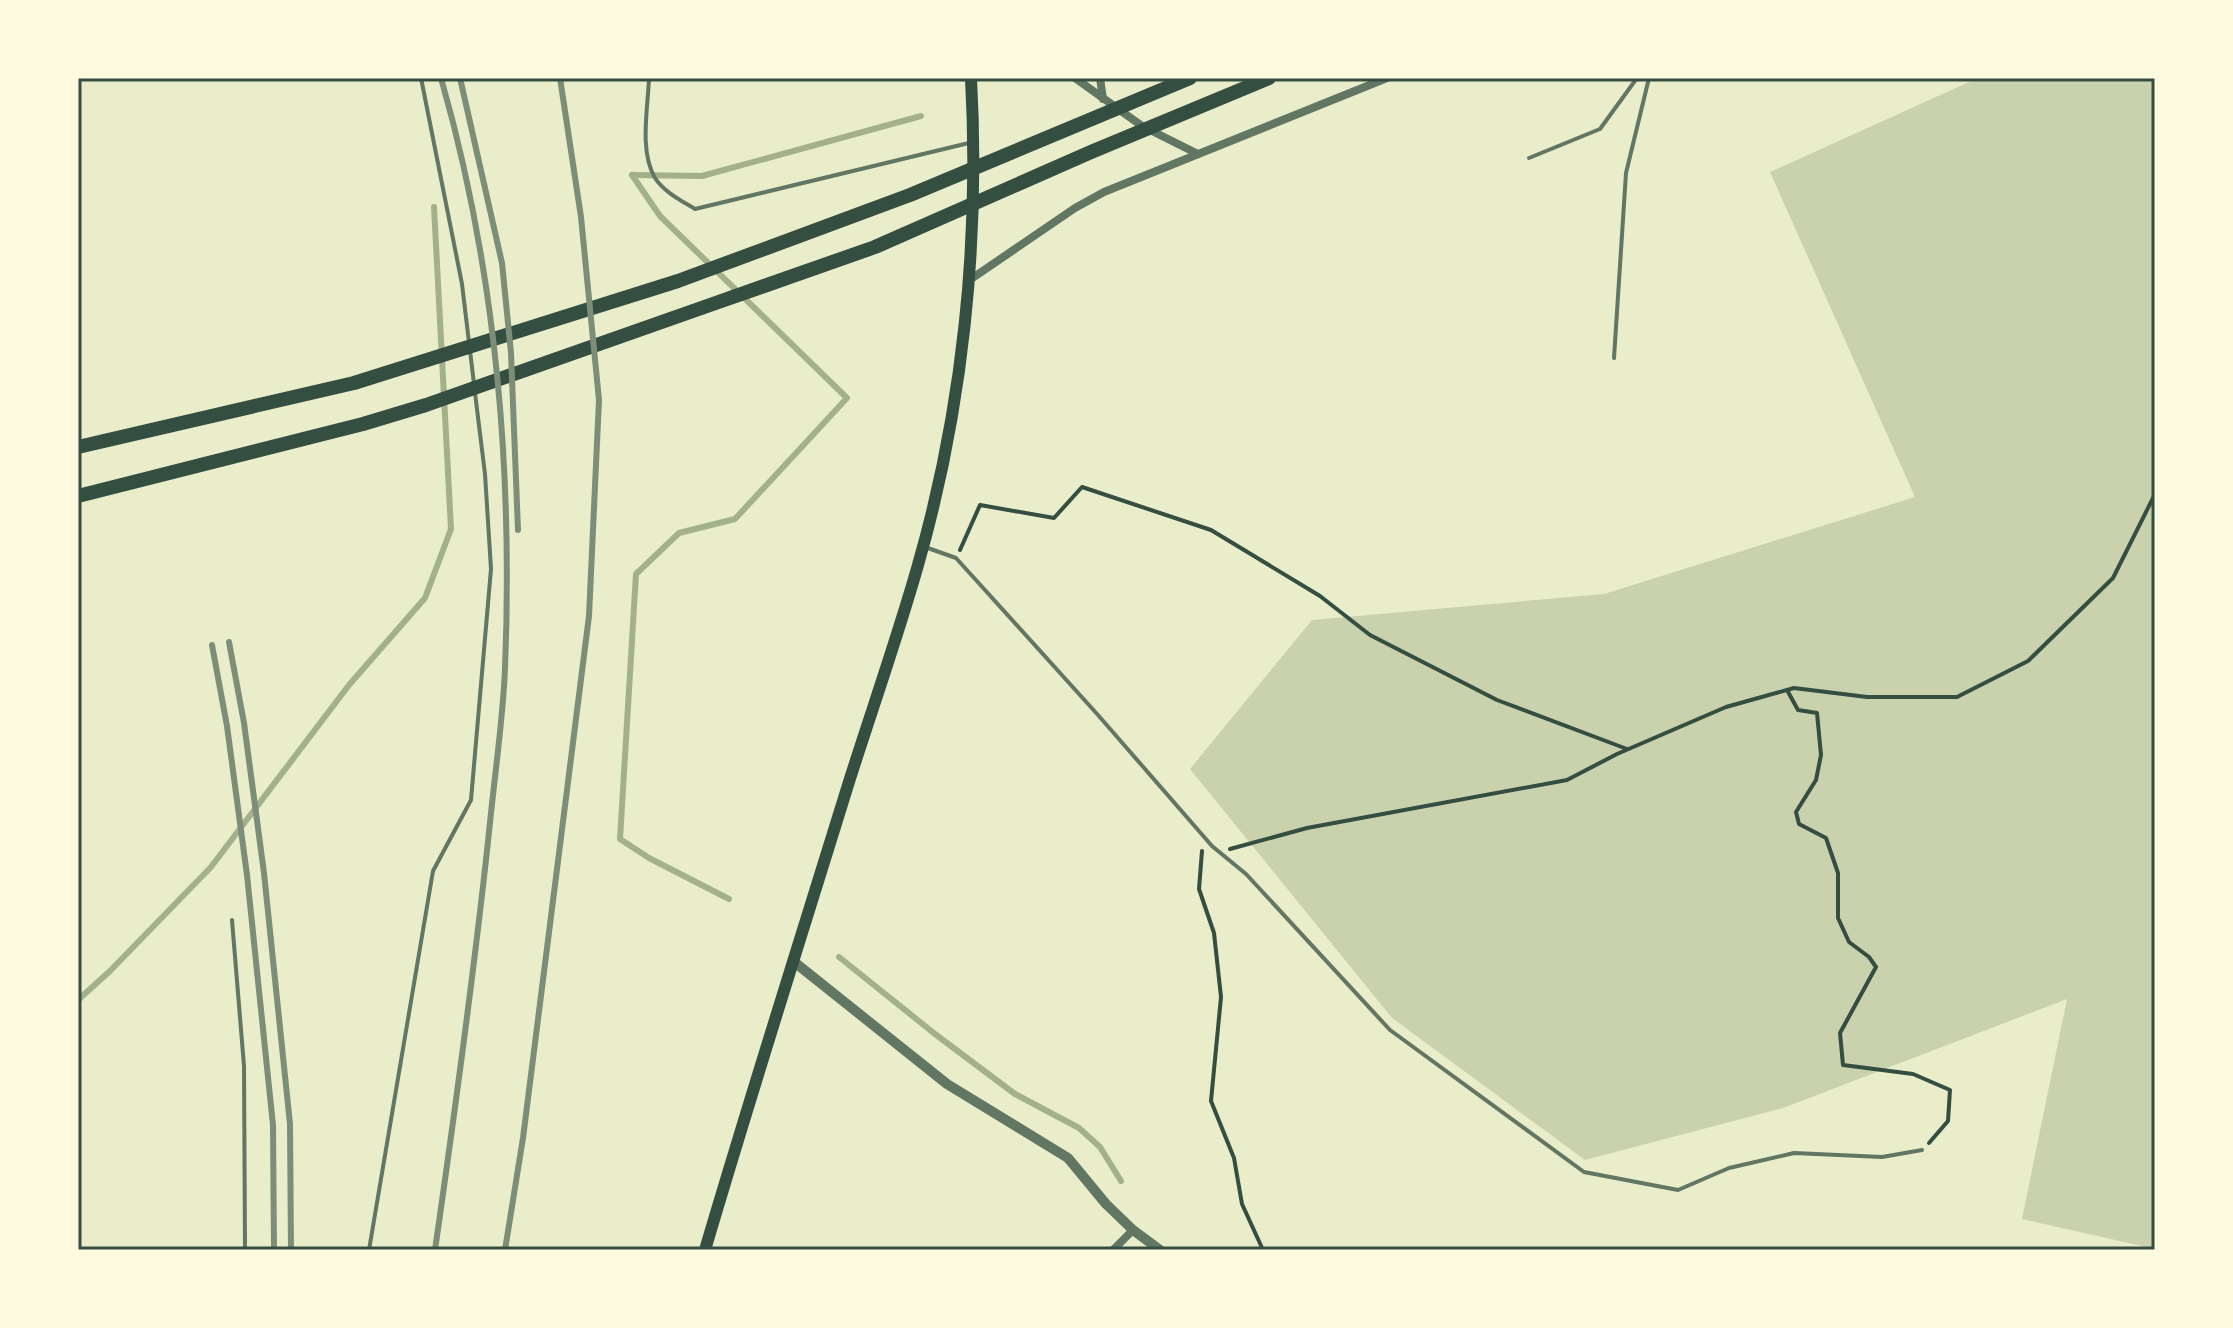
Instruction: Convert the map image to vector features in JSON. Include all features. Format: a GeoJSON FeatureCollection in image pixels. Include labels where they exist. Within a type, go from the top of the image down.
{"type":"FeatureCollection","features":[{"type":"Feature","properties":{"kind":"highway"},"geometry":{"type":"LineString","coordinates":[[82,446],[354,383],[678,281],[910,195],[1190,78]]}},
{"type":"Feature","properties":{"kind":"highway"},"geometry":{"type":"LineString","coordinates":[[85,495],[426,405],[875,247],[1269,78]]}},
{"type":"Feature","properties":{"kind":"main road"},"geometry":{"type":"LineString","coordinates":[[705,1250],[923,546],[946,447],[971,279],[975,141],[971,78]]}},
{"type":"Feature","properties":{"kind":"street"},"geometry":{"type":"LineString","coordinates":[[1075,78],[1142,126],[1198,154]]}},
{"type":"Feature","properties":{"kind":"street"},"geometry":{"type":"LineString","coordinates":[[1100,78],[1103,99]]}},
{"type":"Feature","properties":{"kind":"street"},"geometry":{"type":"LineString","coordinates":[[971,279],[1075,208],[1104,192],[1387,78]]}},
{"type":"Feature","properties":{"kind":"street"},"geometry":{"type":"LineString","coordinates":[[793,961],[947,1084],[1068,1158],[1106,1204],[1160,1250]]}},
{"type":"Feature","properties":{"kind":"street"},"geometry":{"type":"LineString","coordinates":[[1113,1250],[1133,1230]]}},
{"type":"Feature","properties":{"kind":"lane"},"geometry":{"type":"LineString","coordinates":[[369,1250],[433,871],[471,800],[491,569],[485,474],[462,284],[421,78]]}},
{"type":"Feature","properties":{"kind":"lane"},"geometry":{"type":"LineString","coordinates":[[649,78],[646,143],[655,178],[674,197],[695,209],[975,141]]}},
{"type":"Feature","properties":{"kind":"lane"},"geometry":{"type":"LineString","coordinates":[[1529,158],[1600,129],[1637,78]]}},
{"type":"Feature","properties":{"kind":"lane"},"geometry":{"type":"LineString","coordinates":[[1614,358],[1626,173],[1649,78]]}},
{"type":"Feature","properties":{"kind":"lane"},"geometry":{"type":"LineString","coordinates":[[923,546],[956,558],[1218,852],[1246,874],[1390,1030],[1584,1172],[1678,1190],[1729,1168],[1794,1153],[1882,1157],[1922,1150]]}},
{"type":"Feature","properties":{"kind":"lane"},"geometry":{"type":"LineString","coordinates":[[232,920],[244,1066],[245,1250]]}},
{"type":"Feature","properties":{"kind":"path"},"geometry":{"type":"LineString","coordinates":[[956,558],[980,505],[1054,518],[1082,487],[1211,530],[1320,596],[1370,635],[1497,700],[1629,749]]}},
{"type":"Feature","properties":{"kind":"path"},"geometry":{"type":"LineString","coordinates":[[1263,1250],[1242,1204],[1234,1158],[1211,1101],[1221,997],[1214,933],[1199,889],[1202,851],[1218,852],[1307,828],[1567,780],[1726,707],[1794,688],[1867,697],[1957,697],[2028,661],[2113,578],[2155,494]]}},
{"type":"Feature","properties":{"kind":"path"},"geometry":{"type":"LineString","coordinates":[[1787,690],[1798,710],[1817,713],[1821,755],[1816,780],[1796,812],[1799,824],[1826,838],[1838,873],[1838,918],[1849,942],[1869,957],[1876,967],[1840,1033],[1843,1065],[1913,1074],[1950,1090],[1948,1121],[1922,1150]]}},
{"type":"Feature","properties":{"kind":"green space"},"geometry":{"type":"Polygon","coordinates":[[[1973,78],[2155,78],[2155,1249],[2022,1219],[2067,999],[1783,1108],[1585,1160],[1392,1018],[1190,769],[1312,620],[1604,594],[1915,497],[1770,172],[1973,78]]]}},
{"type":"Feature","properties":{"kind":"waterway"},"geometry":{"type":"LineString","coordinates":[[632,175],[702,176],[921,116]]}},
{"type":"Feature","properties":{"kind":"waterway"},"geometry":{"type":"LineString","coordinates":[[632,175],[660,216],[847,398],[735,519],[679,533],[636,574],[620,839],[649,858],[729,899]]}},
{"type":"Feature","properties":{"kind":"waterway"},"geometry":{"type":"LineString","coordinates":[[78,1000],[211,867],[349,685],[425,598],[451,529],[434,207]]}},
{"type":"Feature","properties":{"kind":"waterway"},"geometry":{"type":"LineString","coordinates":[[839,957],[1015,1094],[1079,1128],[1100,1147],[1121,1181]]}},
{"type":"Feature","properties":{"kind":"railway"},"geometry":{"type":"LineString","coordinates":[[435,1250],[472,977],[503,705],[507,594],[503,445],[488,297],[460,150],[441,78]]}},
{"type":"Feature","properties":{"kind":"railway"},"geometry":{"type":"LineString","coordinates":[[460,78],[502,263],[511,353],[518,530]]}},
{"type":"Feature","properties":{"kind":"railway"},"geometry":{"type":"LineString","coordinates":[[505,1250],[523,1138],[589,616],[599,400],[581,217],[560,78]]}},
{"type":"Feature","properties":{"kind":"railway"},"geometry":{"type":"LineString","coordinates":[[229,642],[244,723],[264,873],[290,1124],[291,1250]]}},
{"type":"Feature","properties":{"kind":"railway"},"geometry":{"type":"LineString","coordinates":[[212,645],[227,726],[247,875],[273,1125],[274,1250]]}}]}
